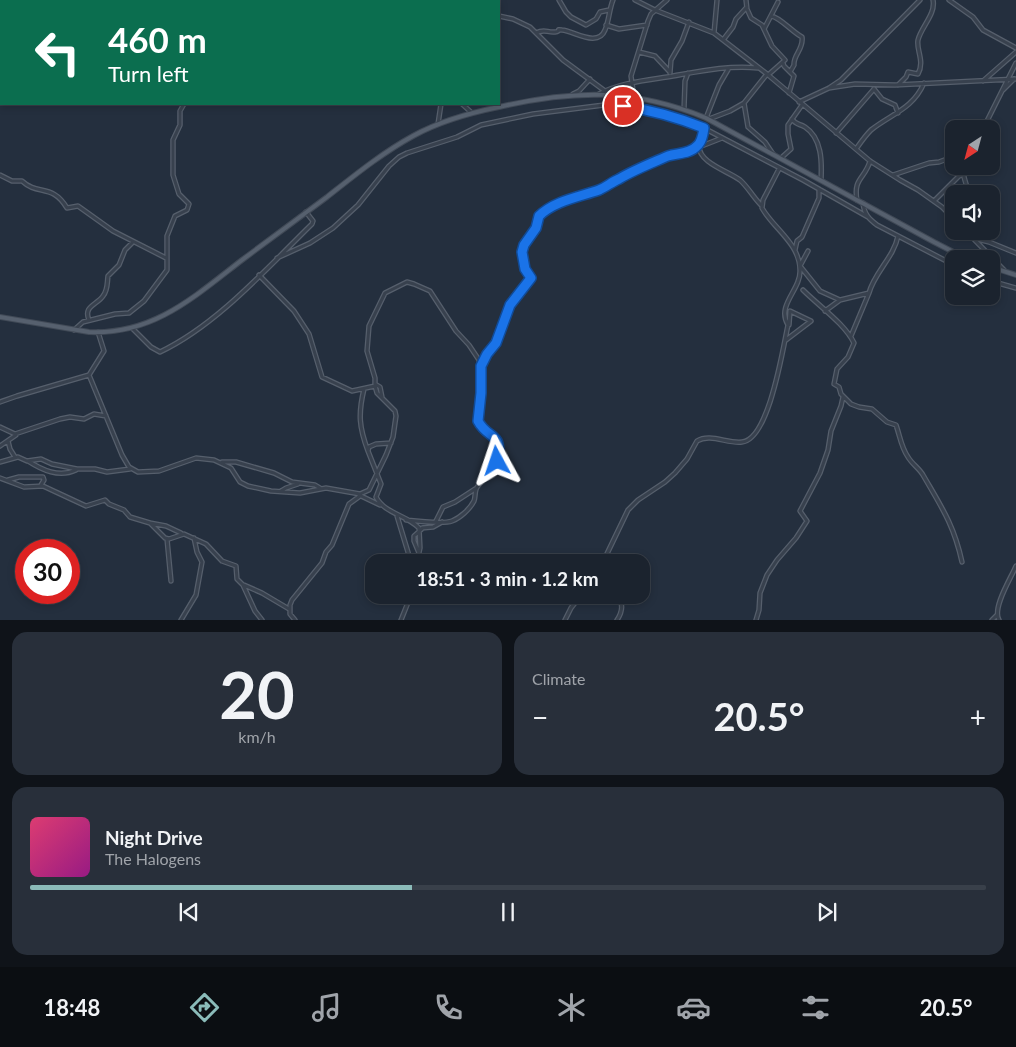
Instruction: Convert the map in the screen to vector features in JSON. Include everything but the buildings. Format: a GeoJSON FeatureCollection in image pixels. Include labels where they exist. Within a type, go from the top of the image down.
{"type":"FeatureCollection","features":[{"type":"Feature","properties":{"kind":"main road"},"geometry":{"type":"LineString","coordinates":[[0,317],[74,330],[98,332],[144,325],[184,303],[381,156],[413,136],[438,124],[472,113],[573,94],[599,94],[649,99],[707,118],[950,250]]}},
{"type":"Feature","properties":{"kind":"main road"},"geometry":{"type":"LineString","coordinates":[[1000,270],[1016,275]]}},
{"type":"Feature","properties":{"kind":"street"},"geometry":{"type":"LineString","coordinates":[[559,0],[566,12],[586,25],[596,20],[600,12],[609,10]]}},
{"type":"Feature","properties":{"kind":"street"},"geometry":{"type":"LineString","coordinates":[[536,33],[542,30],[555,32],[562,30],[592,39],[602,35],[613,0]]}},
{"type":"Feature","properties":{"kind":"street"},"geometry":{"type":"LineString","coordinates":[[636,0],[655,10],[714,33],[870,161],[934,201],[945,211]]}},
{"type":"Feature","properties":{"kind":"street"},"geometry":{"type":"LineString","coordinates":[[634,97],[632,72],[649,17],[667,0]]}},
{"type":"Feature","properties":{"kind":"street"},"geometry":{"type":"LineString","coordinates":[[714,33],[717,0]]}},
{"type":"Feature","properties":{"kind":"street"},"geometry":{"type":"LineString","coordinates":[[746,0],[746,7],[751,18],[762,25],[772,46],[784,58],[784,66],[794,76],[788,93]]}},
{"type":"Feature","properties":{"kind":"street"},"geometry":{"type":"LineString","coordinates":[[782,158],[792,147],[788,131],[801,103],[829,88],[850,72],[920,0]]}},
{"type":"Feature","properties":{"kind":"street"},"geometry":{"type":"LineString","coordinates":[[898,85],[908,72],[918,74],[920,70],[918,40],[932,12],[933,0]]}},
{"type":"Feature","properties":{"kind":"street"},"geometry":{"type":"LineString","coordinates":[[949,0],[973,17],[983,30],[1016,48]]}},
{"type":"Feature","properties":{"kind":"street"},"geometry":{"type":"LineString","coordinates":[[764,30],[778,2]]}},
{"type":"Feature","properties":{"kind":"street"},"geometry":{"type":"LineString","coordinates":[[723,40],[746,7]]}},
{"type":"Feature","properties":{"kind":"street"},"geometry":{"type":"LineString","coordinates":[[500,16],[520,22],[536,33],[563,60],[605,91]]}},
{"type":"Feature","properties":{"kind":"street"},"geometry":{"type":"LineString","coordinates":[[771,16],[778,18],[785,27],[802,37],[802,46],[790,72]]}},
{"type":"Feature","properties":{"kind":"street"},"geometry":{"type":"LineString","coordinates":[[670,75],[672,60],[689,22]]}},
{"type":"Feature","properties":{"kind":"street"},"geometry":{"type":"LineString","coordinates":[[606,25],[619,29],[647,25]]}},
{"type":"Feature","properties":{"kind":"street"},"geometry":{"type":"LineString","coordinates":[[639,52],[655,56],[670,75]]}},
{"type":"Feature","properties":{"kind":"street"},"geometry":{"type":"LineString","coordinates":[[983,82],[1016,52]]}},
{"type":"Feature","properties":{"kind":"street"},"geometry":{"type":"LineString","coordinates":[[987,120],[1016,61],[1010,56]]}},
{"type":"Feature","properties":{"kind":"street"},"geometry":{"type":"LineString","coordinates":[[707,118],[744,103],[767,75],[783,63]]}},
{"type":"Feature","properties":{"kind":"street"},"geometry":{"type":"LineString","coordinates":[[599,94],[632,83],[670,75],[729,68],[758,68]]}},
{"type":"Feature","properties":{"kind":"street"},"geometry":{"type":"LineString","coordinates":[[707,118],[719,85],[729,68]]}},
{"type":"Feature","properties":{"kind":"street"},"geometry":{"type":"LineString","coordinates":[[684,109],[685,87],[688,74]]}},
{"type":"Feature","properties":{"kind":"street"},"geometry":{"type":"LineString","coordinates":[[573,94],[579,91],[590,79]]}},
{"type":"Feature","properties":{"kind":"street"},"geometry":{"type":"LineString","coordinates":[[829,88],[855,84],[872,87],[1015,79]]}},
{"type":"Feature","properties":{"kind":"street"},"geometry":{"type":"LineString","coordinates":[[1001,92],[1015,79]]}},
{"type":"Feature","properties":{"kind":"street"},"geometry":{"type":"LineString","coordinates":[[856,149],[872,129],[891,116],[898,114],[913,102],[924,83]]}},
{"type":"Feature","properties":{"kind":"street"},"geometry":{"type":"LineString","coordinates":[[872,87],[882,100],[894,105],[898,114]]}},
{"type":"Feature","properties":{"kind":"street"},"geometry":{"type":"LineString","coordinates":[[836,133],[872,87]]}},
{"type":"Feature","properties":{"kind":"street"},"geometry":{"type":"LineString","coordinates":[[744,103],[748,127],[765,142],[773,154]]}},
{"type":"Feature","properties":{"kind":"street"},"geometry":{"type":"LineString","coordinates":[[74,330],[81,323],[90,320],[129,313],[134,310],[148,296],[168,268],[166,238],[175,216],[186,210],[189,204],[179,194],[173,174],[172,140],[180,125],[180,111],[183,105]]}},
{"type":"Feature","properties":{"kind":"street"},"geometry":{"type":"LineString","coordinates":[[438,124],[441,105]]}},
{"type":"Feature","properties":{"kind":"street"},"geometry":{"type":"LineString","coordinates":[[463,105],[472,113]]}},
{"type":"Feature","properties":{"kind":"street"},"geometry":{"type":"LineString","coordinates":[[277,258],[310,243],[341,222],[399,157],[414,150],[457,136],[481,125],[533,114],[614,105],[655,112],[704,128],[819,189],[868,217],[877,225],[945,260]]}},
{"type":"Feature","properties":{"kind":"street"},"geometry":{"type":"LineString","coordinates":[[792,119],[797,125],[805,127],[815,139],[822,161],[821,180]]}},
{"type":"Feature","properties":{"kind":"street"},"geometry":{"type":"LineString","coordinates":[[704,128],[699,151],[710,163],[740,181],[761,205],[765,214],[795,251],[801,272],[786,306],[785,319],[788,325]]}},
{"type":"Feature","properties":{"kind":"street"},"geometry":{"type":"LineString","coordinates":[[481,366],[487,354],[496,343],[510,305],[531,278],[525,269],[522,252],[524,245],[536,228],[541,214],[666,158],[723,138]]}},
{"type":"Feature","properties":{"kind":"street"},"geometry":{"type":"LineString","coordinates":[[768,151],[769,163]]}},
{"type":"Feature","properties":{"kind":"street"},"geometry":{"type":"LineString","coordinates":[[892,176],[929,163],[945,160]]}},
{"type":"Feature","properties":{"kind":"street"},"geometry":{"type":"LineString","coordinates":[[857,200],[856,185],[870,161]]}},
{"type":"Feature","properties":{"kind":"street"},"geometry":{"type":"LineString","coordinates":[[761,205],[779,169]]}},
{"type":"Feature","properties":{"kind":"street"},"geometry":{"type":"LineString","coordinates":[[0,175],[12,181],[22,181],[26,185],[52,192],[58,196],[67,208],[78,206],[113,231],[166,258]]}},
{"type":"Feature","properties":{"kind":"street"},"geometry":{"type":"LineString","coordinates":[[934,201],[962,175]]}},
{"type":"Feature","properties":{"kind":"street"},"geometry":{"type":"LineString","coordinates":[[795,251],[797,241],[802,237],[819,198],[819,189]]}},
{"type":"Feature","properties":{"kind":"street"},"geometry":{"type":"LineString","coordinates":[[863,203],[863,209],[868,217]]}},
{"type":"Feature","properties":{"kind":"street"},"geometry":{"type":"LineString","coordinates":[[132,328],[150,346],[160,352],[175,345],[227,306],[312,224],[313,221],[306,212]]}},
{"type":"Feature","properties":{"kind":"street"},"geometry":{"type":"LineString","coordinates":[[851,336],[870,293],[870,288],[881,271],[898,236]]}},
{"type":"Feature","properties":{"kind":"street"},"geometry":{"type":"LineString","coordinates":[[975,240],[1006,272]]}},
{"type":"Feature","properties":{"kind":"street"},"geometry":{"type":"LineString","coordinates":[[981,240],[1016,253]]}},
{"type":"Feature","properties":{"kind":"street"},"geometry":{"type":"LineString","coordinates":[[90,320],[87,316],[89,308],[104,295],[108,276],[119,265],[125,250],[133,242]]}},
{"type":"Feature","properties":{"kind":"street"},"geometry":{"type":"LineString","coordinates":[[800,266],[808,251]]}},
{"type":"Feature","properties":{"kind":"street"},"geometry":{"type":"LineString","coordinates":[[800,266],[820,291],[840,300]]}},
{"type":"Feature","properties":{"kind":"street"},"geometry":{"type":"LineString","coordinates":[[259,275],[294,311],[309,334],[322,377],[346,389],[356,391],[375,385],[380,387],[382,398],[396,413],[390,443],[378,474],[369,490],[362,497],[349,504],[332,545],[326,552],[322,563],[292,600],[289,610],[294,620]]}},
{"type":"Feature","properties":{"kind":"street"},"geometry":{"type":"LineString","coordinates":[[375,385],[367,351],[370,322],[385,293],[404,283],[414,284],[428,290],[456,331],[475,352],[481,366],[478,421],[497,440],[499,448],[497,461],[476,489],[443,507],[436,521]]}},
{"type":"Feature","properties":{"kind":"street"},"geometry":{"type":"LineString","coordinates":[[1000,284],[1016,288]]}},
{"type":"Feature","properties":{"kind":"street"},"geometry":{"type":"LineString","coordinates":[[803,290],[846,328],[854,343],[848,357],[838,368],[834,384],[839,387],[840,394],[851,404],[872,409],[887,422],[896,425],[908,459],[923,475],[926,484],[948,517],[956,535],[962,562]]}},
{"type":"Feature","properties":{"kind":"street"},"geometry":{"type":"LineString","coordinates":[[825,311],[840,300],[870,293]]}},
{"type":"Feature","properties":{"kind":"street"},"geometry":{"type":"LineString","coordinates":[[607,554],[628,510],[638,500],[666,482],[675,473],[687,459],[699,439],[707,438],[740,442],[748,441],[753,437],[766,417],[785,341],[790,312],[811,321],[785,341]]}},
{"type":"Feature","properties":{"kind":"street"},"geometry":{"type":"LineString","coordinates":[[0,402],[89,375],[104,351],[98,332]]}},
{"type":"Feature","properties":{"kind":"street"},"geometry":{"type":"LineString","coordinates":[[89,375],[122,455],[129,467],[138,472],[159,470],[196,458],[236,462],[251,468],[274,473],[298,484],[315,485],[321,488]]}},
{"type":"Feature","properties":{"kind":"street"},"geometry":{"type":"LineString","coordinates":[[364,388],[360,408],[361,433],[381,484],[376,498],[381,506]]}},
{"type":"Feature","properties":{"kind":"street"},"geometry":{"type":"LineString","coordinates":[[756,620],[759,610],[760,593],[768,575],[776,560],[796,538],[807,521],[800,511],[819,475],[828,448],[831,431],[842,406],[843,397]]}},
{"type":"Feature","properties":{"kind":"street"},"geometry":{"type":"LineString","coordinates":[[0,446],[17,434],[60,418],[84,419],[94,414],[106,416]]}},
{"type":"Feature","properties":{"kind":"street"},"geometry":{"type":"LineString","coordinates":[[0,427],[12,434],[17,434]]}},
{"type":"Feature","properties":{"kind":"street"},"geometry":{"type":"LineString","coordinates":[[8,440],[14,458]]}},
{"type":"Feature","properties":{"kind":"street"},"geometry":{"type":"LineString","coordinates":[[368,451],[369,447],[373,445],[390,443]]}},
{"type":"Feature","properties":{"kind":"street"},"geometry":{"type":"LineString","coordinates":[[7,460],[11,451]]}},
{"type":"Feature","properties":{"kind":"street"},"geometry":{"type":"LineString","coordinates":[[0,462],[14,458],[27,461],[41,460],[77,469],[95,469],[107,472],[132,469]]}},
{"type":"Feature","properties":{"kind":"street"},"geometry":{"type":"LineString","coordinates":[[27,461],[45,472],[68,473],[77,469]]}},
{"type":"Feature","properties":{"kind":"street"},"geometry":{"type":"LineString","coordinates":[[221,462],[231,468],[239,480],[245,484],[280,492],[300,493],[321,488],[342,490],[356,494],[381,506],[421,529],[442,522]]}},
{"type":"Feature","properties":{"kind":"street"},"geometry":{"type":"LineString","coordinates":[[8,480],[19,477],[43,477],[44,480],[41,485]]}},
{"type":"Feature","properties":{"kind":"street"},"geometry":{"type":"LineString","coordinates":[[0,478],[24,487],[41,485],[86,506],[105,500],[108,504],[124,510],[130,517],[166,526],[194,538],[206,544],[222,561],[235,565],[237,579],[243,585],[289,610]]}},
{"type":"Feature","properties":{"kind":"street"},"geometry":{"type":"LineString","coordinates":[[280,492],[298,484]]}},
{"type":"Feature","properties":{"kind":"street"},"geometry":{"type":"LineString","coordinates":[[406,520],[451,521],[469,509],[476,489]]}},
{"type":"Feature","properties":{"kind":"street"},"geometry":{"type":"LineString","coordinates":[[356,494],[369,490]]}},
{"type":"Feature","properties":{"kind":"street"},"geometry":{"type":"LineString","coordinates":[[397,515],[409,554]]}},
{"type":"Feature","properties":{"kind":"street"},"geometry":{"type":"LineString","coordinates":[[150,523],[161,535],[168,539],[182,534]]}},
{"type":"Feature","properties":{"kind":"street"},"geometry":{"type":"LineString","coordinates":[[420,554],[421,529]]}},
{"type":"Feature","properties":{"kind":"street"},"geometry":{"type":"LineString","coordinates":[[181,620],[197,591],[202,562],[196,552],[194,538]]}},
{"type":"Feature","properties":{"kind":"street"},"geometry":{"type":"LineString","coordinates":[[168,539],[171,581]]}},
{"type":"Feature","properties":{"kind":"street"},"geometry":{"type":"LineString","coordinates":[[992,620],[998,618],[1001,600],[1016,566]]}},
{"type":"Feature","properties":{"kind":"street"},"geometry":{"type":"LineString","coordinates":[[243,585],[254,611],[262,620]]}},
{"type":"Feature","properties":{"kind":"street"},"geometry":{"type":"LineString","coordinates":[[401,620],[407,604]]}},
{"type":"Feature","properties":{"kind":"street"},"geometry":{"type":"LineString","coordinates":[[565,620],[574,604]]}},
{"type":"Feature","properties":{"kind":"street"},"geometry":{"type":"LineString","coordinates":[[617,620],[622,608],[621,604]]}},
{"type":"Feature","properties":{"kind":"route"},"geometry":{"type":"LineString","coordinates":[[497,461],[499,444],[478,421],[482,383],[481,366],[487,354],[496,343],[510,305],[531,278],[525,269],[522,252],[524,245],[538,224],[539,216],[561,203],[600,189],[626,175],[670,156],[694,149],[702,138],[704,128],[655,112],[623,106]]}}]}
